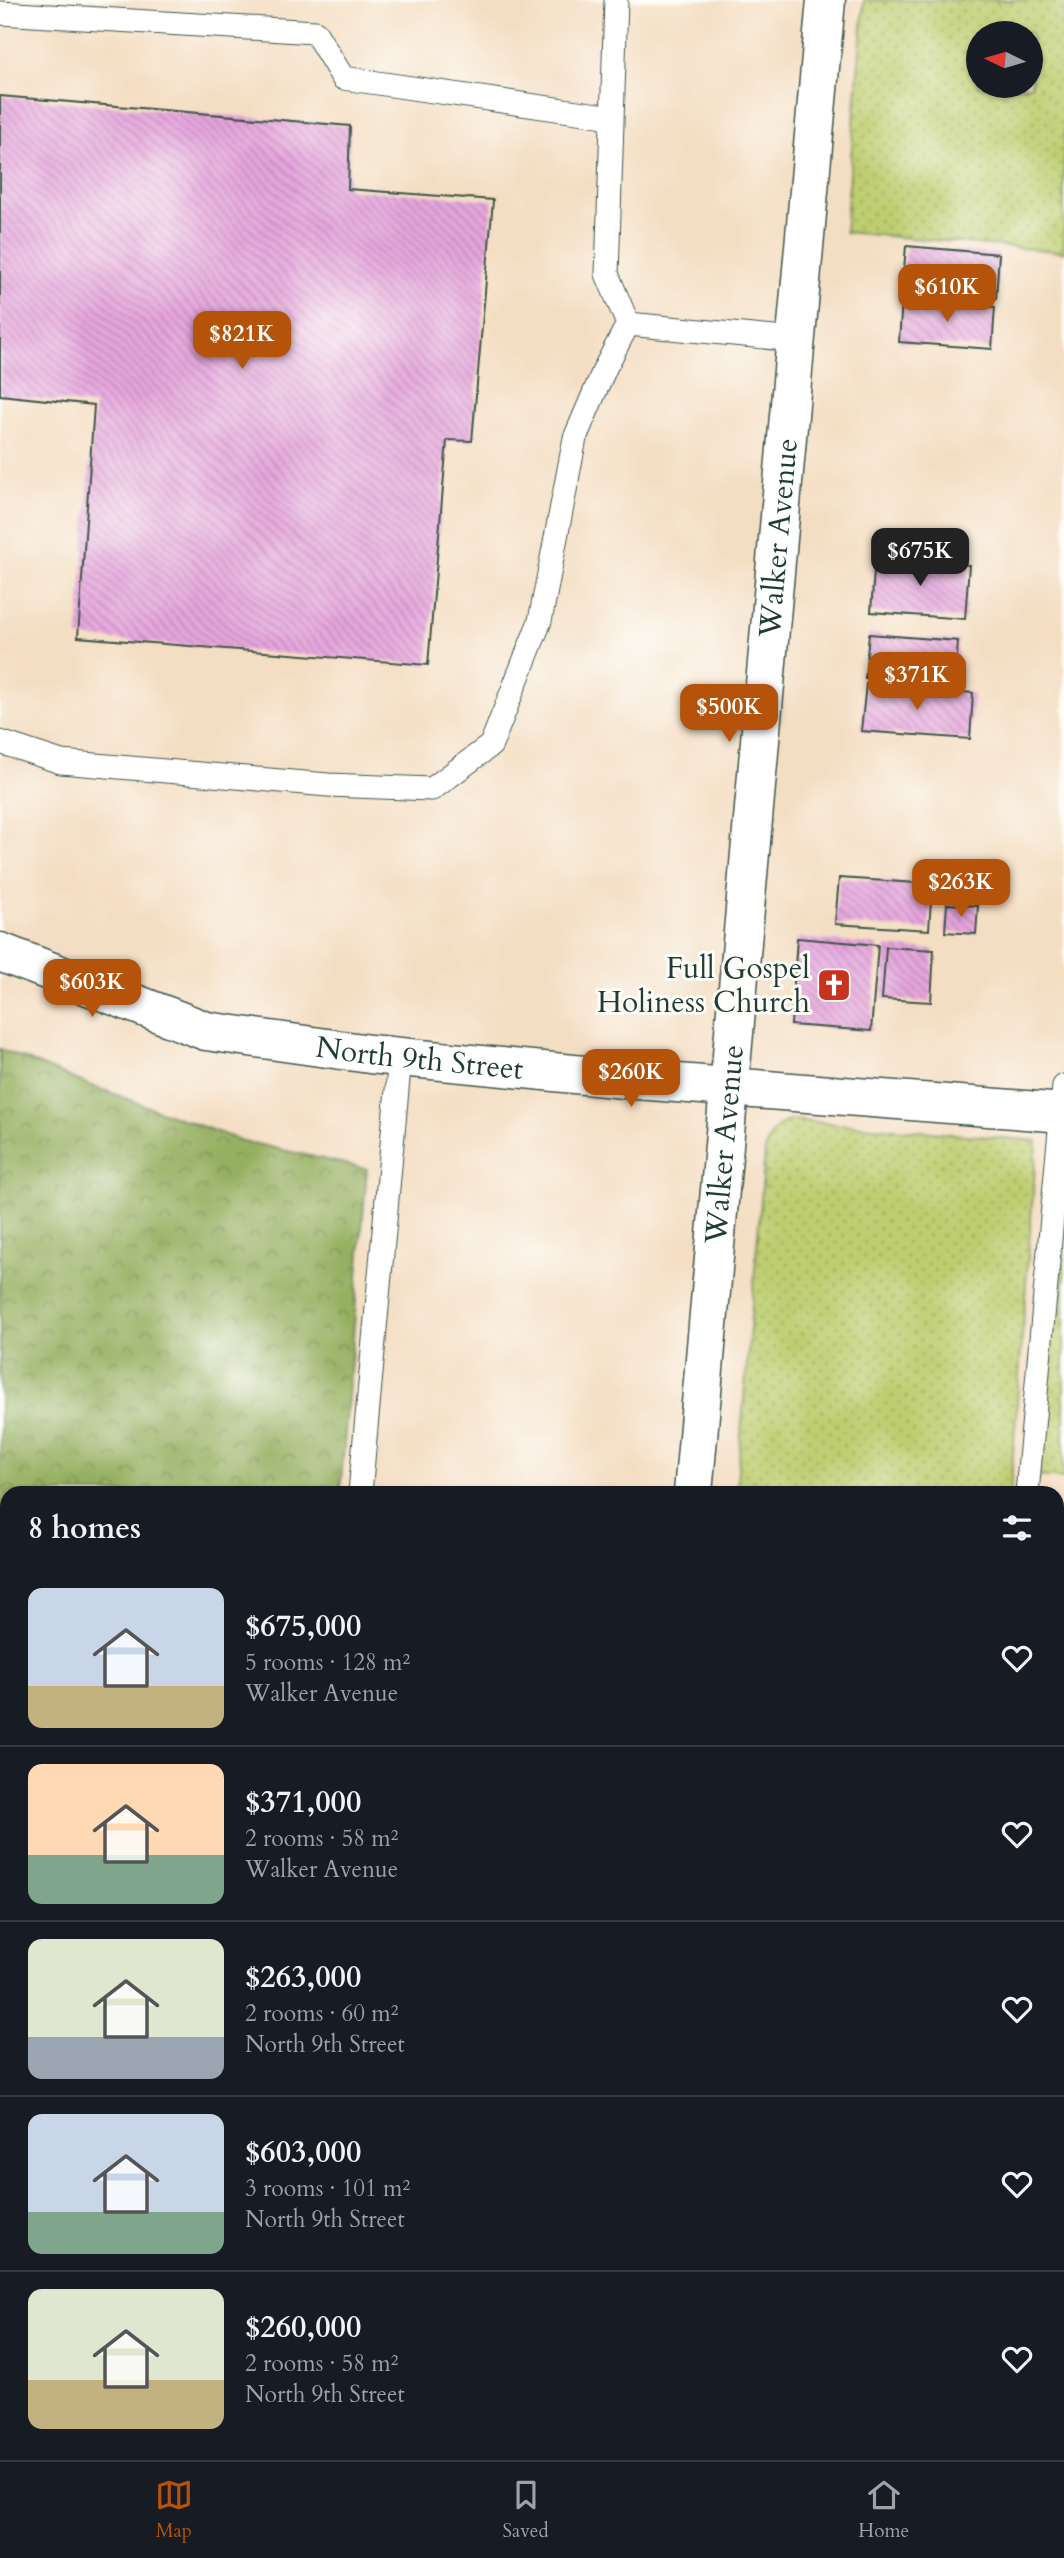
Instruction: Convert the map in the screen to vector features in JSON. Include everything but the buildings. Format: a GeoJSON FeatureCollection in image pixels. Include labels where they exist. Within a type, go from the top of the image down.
{"type":"FeatureCollection","features":[{"type":"Feature","properties":{"kind":"street","name":"Walker Avenue"},"geometry":{"type":"LineString","coordinates":[[694,1486],[825,0]]}},
{"type":"Feature","properties":{"kind":"street","name":"North 9th Street"},"geometry":{"type":"LineString","coordinates":[[0,952],[206,1031],[400,1057],[728,1087],[1063,1104]]}},
{"type":"Feature","properties":{"kind":"lane"},"geometry":{"type":"LineString","coordinates":[[616,0],[607,274],[628,324]]}},
{"type":"Feature","properties":{"kind":"lane"},"geometry":{"type":"LineString","coordinates":[[0,13],[316,32],[343,78],[612,117]]}},
{"type":"Feature","properties":{"kind":"lane"},"geometry":{"type":"LineString","coordinates":[[628,324],[795,340]]}},
{"type":"Feature","properties":{"kind":"lane"},"geometry":{"type":"LineString","coordinates":[[0,743],[61,762],[328,785],[432,789],[491,746],[540,621],[575,438],[605,368],[628,324]]}},
{"type":"Feature","properties":{"kind":"lane"},"geometry":{"type":"LineString","coordinates":[[361,1486],[400,1057]]}},
{"type":"Feature","properties":{"kind":"lane"},"geometry":{"type":"LineString","coordinates":[[1028,1486],[1063,1104]]}},
{"type":"Feature","properties":{"kind":"green space"},"geometry":{"type":"Polygon","coordinates":[[[864,0],[1064,0],[1064,252],[845,232],[864,0]]]}},
{"type":"Feature","properties":{"kind":"green space"},"geometry":{"type":"Polygon","coordinates":[[[0,1049],[239,1140],[367,1169],[341,1486],[0,1486],[0,1049]]]}},
{"type":"Feature","properties":{"kind":"green space"},"geometry":{"type":"Polygon","coordinates":[[[791,1120],[1037,1141],[1011,1486],[737,1486],[765,1151],[768,1140],[781,1125],[791,1120]]]}},
{"type":"Feature","properties":{"kind":"green space"},"geometry":{"type":"Polygon","coordinates":[[[1064,1184],[1064,1478],[1038,1476],[1064,1184]]]}},
{"type":"Feature","properties":{"kind":"place","name":"Full Gospel Holiness Church"},"geometry":{"type":"Point","coordinates":[834,985]}}]}
